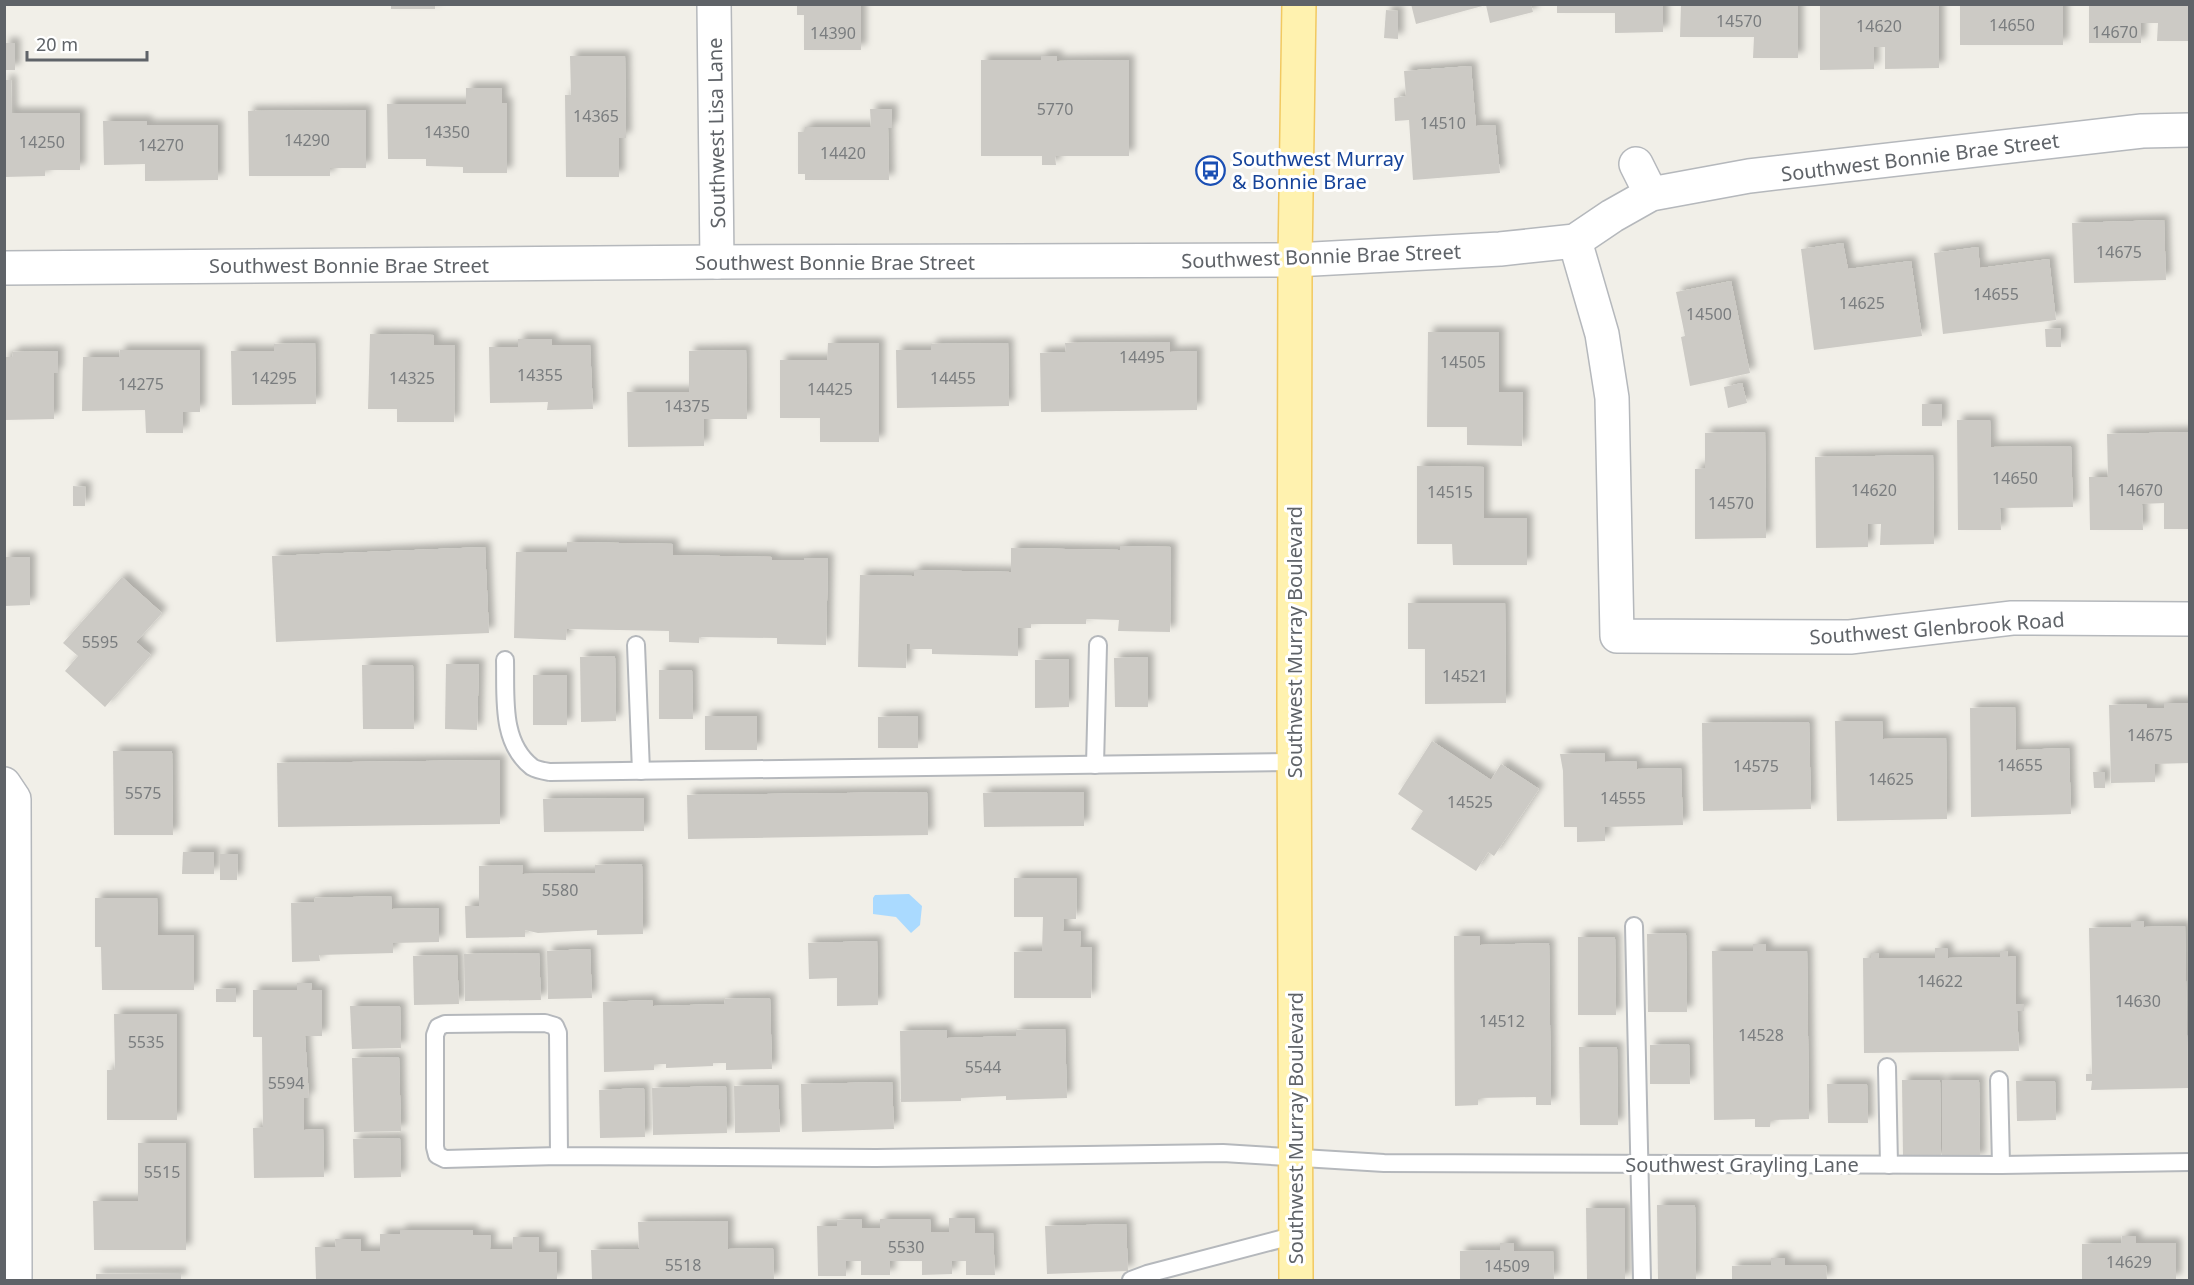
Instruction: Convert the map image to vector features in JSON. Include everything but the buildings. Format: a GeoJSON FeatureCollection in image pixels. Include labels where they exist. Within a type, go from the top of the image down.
{"type":"FeatureCollection","features":[{"type":"Feature","properties":{"kind":"main road","name":"Southwest Murray Boulevard"},"geometry":{"type":"LineString","coordinates":[[1296,1281],[1295,260],[1299,4]]}},
{"type":"Feature","properties":{"kind":"street","name":"Southwest Lisa Lane"},"geometry":{"type":"LineString","coordinates":[[714,4],[717,262]]}},
{"type":"Feature","properties":{"kind":"street","name":"Southwest Bonnie Brae Street"},"geometry":{"type":"LineString","coordinates":[[4,268],[1295,260],[1500,249],[1575,241],[1612,216],[1651,194],[1749,176],[2142,131],[2190,130]]}},
{"type":"Feature","properties":{"kind":"street"},"geometry":{"type":"LineString","coordinates":[[1636,164],[1651,194]]}},
{"type":"Feature","properties":{"kind":"street","name":"Southwest Glenbrook Road"},"geometry":{"type":"LineString","coordinates":[[1575,241],[1602,334],[1612,398],[1617,636],[1850,637],[2013,618],[2190,619]]}},
{"type":"Feature","properties":{"kind":"street"},"geometry":{"type":"LineString","coordinates":[[9,792],[12,1263]]}},
{"type":"Feature","properties":{"kind":"lane"},"geometry":{"type":"LineString","coordinates":[[636,645],[641,771]]}},
{"type":"Feature","properties":{"kind":"lane"},"geometry":{"type":"LineString","coordinates":[[1095,765],[1098,645]]}},
{"type":"Feature","properties":{"kind":"lane"},"geometry":{"type":"LineString","coordinates":[[505,660],[508,730],[520,754],[534,768],[550,772],[1294,762]]}},
{"type":"Feature","properties":{"kind":"lane"},"geometry":{"type":"LineString","coordinates":[[1634,926],[1642,1281]]}},
{"type":"Feature","properties":{"kind":"lane","name":"Southwest Grayling Lane"},"geometry":{"type":"LineString","coordinates":[[559,1156],[558,1033],[555,1026],[545,1023],[446,1024],[438,1027],[435,1035],[435,1147],[437,1155],[446,1159],[559,1156],[876,1158],[1223,1153],[1384,1163],[2001,1165],[2190,1162]]}},
{"type":"Feature","properties":{"kind":"lane"},"geometry":{"type":"LineString","coordinates":[[1887,1067],[1889,1165]]}},
{"type":"Feature","properties":{"kind":"lane"},"geometry":{"type":"LineString","coordinates":[[1998,1080],[2001,1165]]}},
{"type":"Feature","properties":{"kind":"lane"},"geometry":{"type":"LineString","coordinates":[[1131,1281],[1147,1274],[1296,1236]]}},
{"type":"Feature","properties":{"kind":"water"},"geometry":{"type":"Polygon","coordinates":[[[909,894],[922,906],[920,925],[911,933],[896,917],[873,914],[875,895],[909,894]]]}},
{"type":"Feature","properties":{"kind":"place","name":"Southwest Murray & Bonnie Brae"},"geometry":{"type":"Point","coordinates":[1211,170]}}]}
